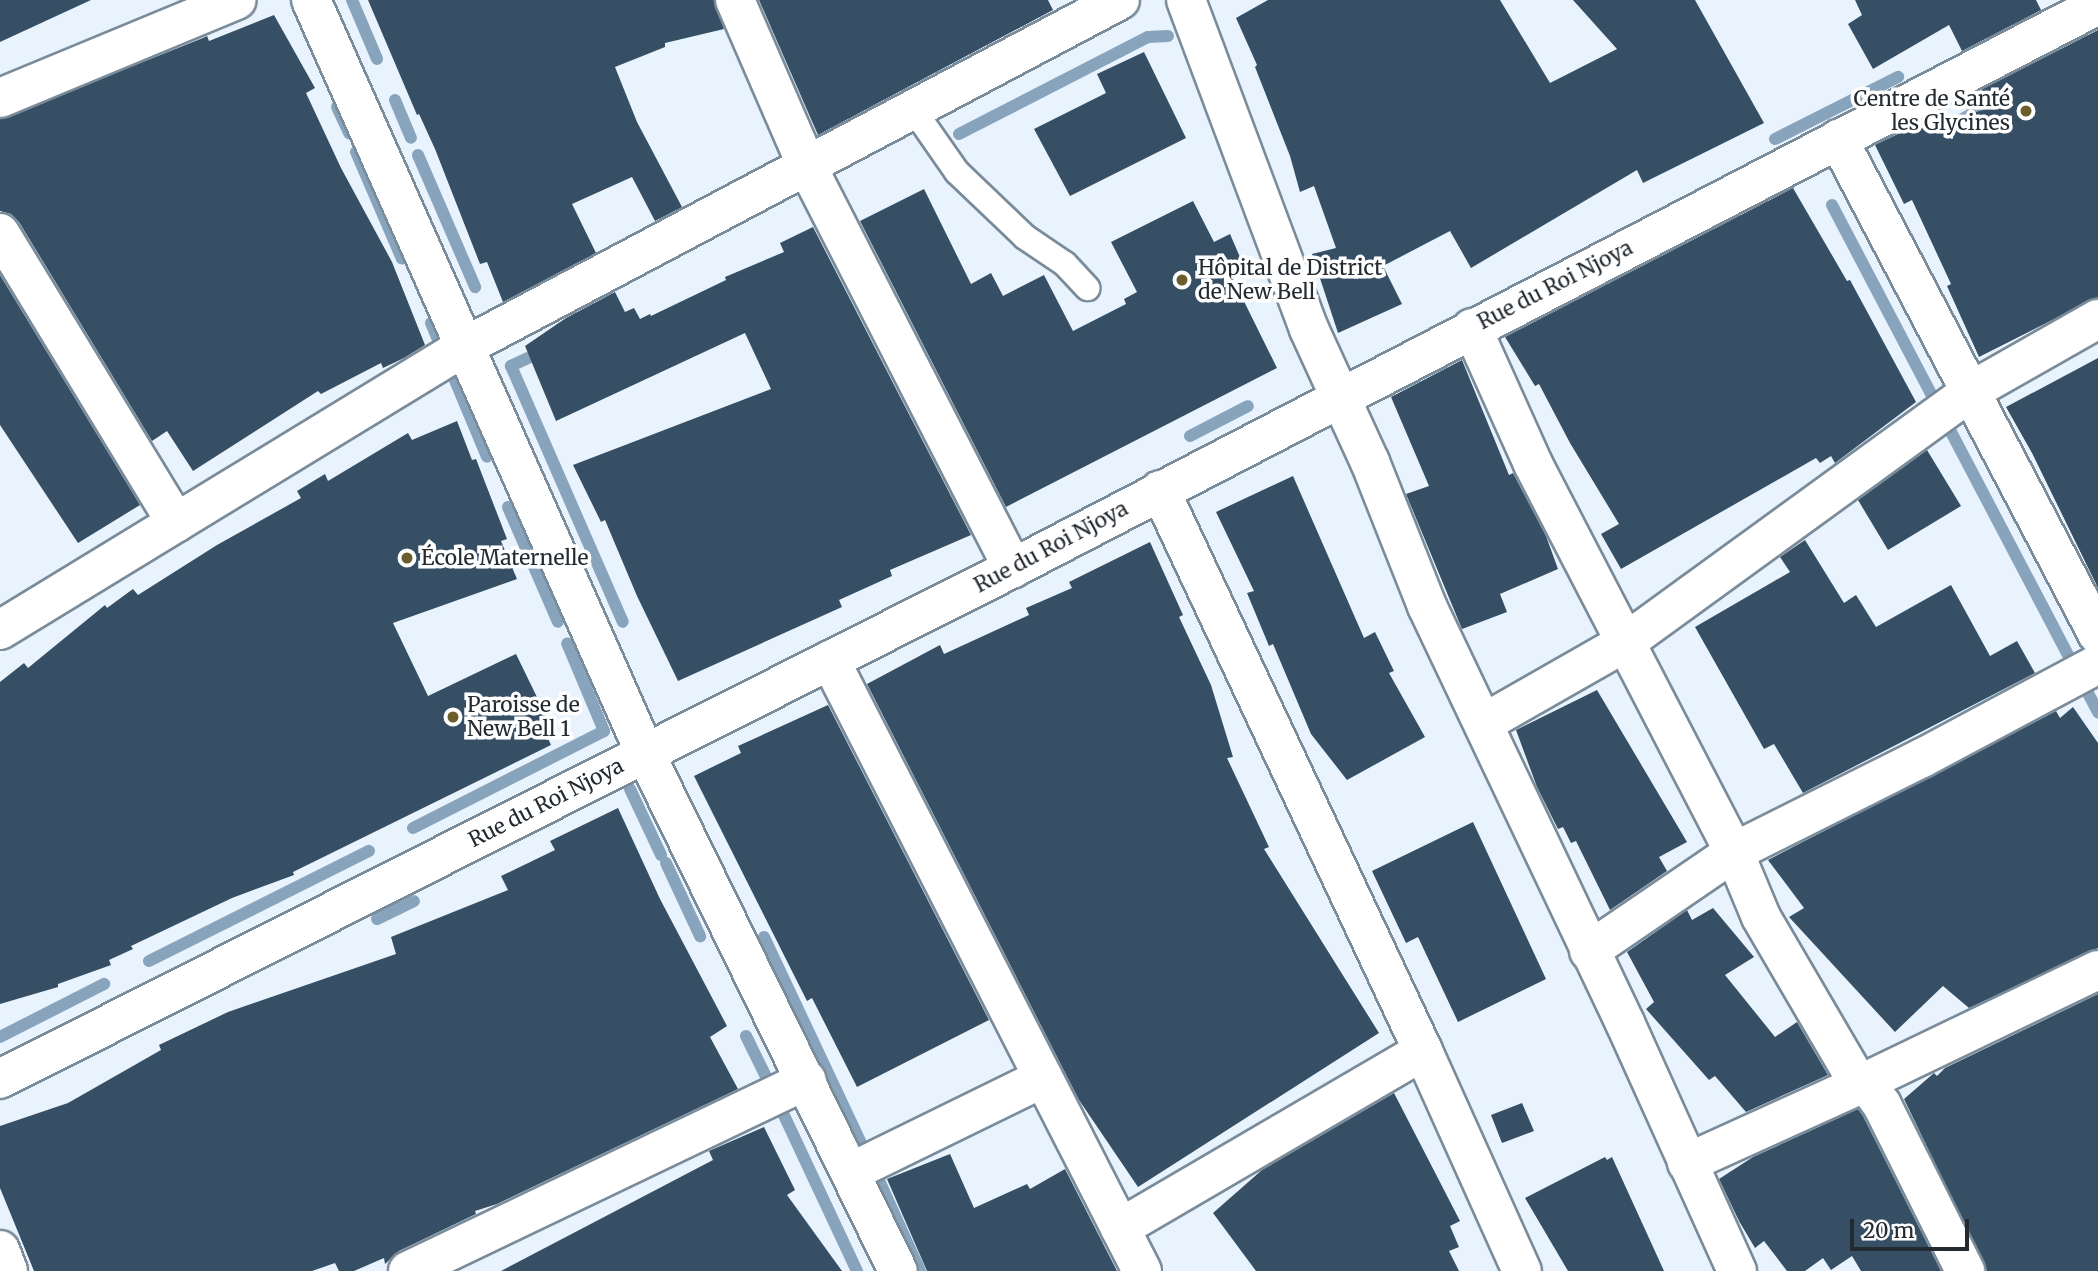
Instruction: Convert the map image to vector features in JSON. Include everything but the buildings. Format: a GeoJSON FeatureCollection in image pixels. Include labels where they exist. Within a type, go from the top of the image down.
{"type":"FeatureCollection","features":[{"type":"Feature","properties":{"kind":"street"},"geometry":{"type":"LineString","coordinates":[[0,98],[237,0]]}},
{"type":"Feature","properties":{"kind":"street"},"geometry":{"type":"LineString","coordinates":[[311,0],[645,753],[852,1172],[898,1271]]}},
{"type":"Feature","properties":{"kind":"street"},"geometry":{"type":"LineString","coordinates":[[735,0],[807,166],[1013,568]]}},
{"type":"Feature","properties":{"kind":"street"},"geometry":{"type":"LineString","coordinates":[[0,630],[464,347],[1120,0]]}},
{"type":"Feature","properties":{"kind":"street"},"geometry":{"type":"LineString","coordinates":[[1186,0],[1309,329],[1370,462],[1427,606],[1625,1023],[1737,1271]]}},
{"type":"Feature","properties":{"kind":"street","name":"Rue du Roi Njoya"},"geometry":{"type":"LineString","coordinates":[[0,1079],[1013,568],[2098,5]]}},
{"type":"Feature","properties":{"kind":"street"},"geometry":{"type":"LineString","coordinates":[[1838,139],[2098,635]]}},
{"type":"Feature","properties":{"kind":"street"},"geometry":{"type":"LineString","coordinates":[[0,233],[176,523]]}},
{"type":"Feature","properties":{"kind":"street"},"geometry":{"type":"LineString","coordinates":[[1483,723],[1626,642],[1971,391],[2098,319]]}},
{"type":"Feature","properties":{"kind":"street"},"geometry":{"type":"LineString","coordinates":[[1472,328],[1533,464],[1734,852],[1761,917],[1859,1085],[1870,1087],[1882,1105],[1965,1271]]}},
{"type":"Feature","properties":{"kind":"street"},"geometry":{"type":"LineString","coordinates":[[1160,490],[1423,1051],[1522,1271]]}},
{"type":"Feature","properties":{"kind":"street"},"geometry":{"type":"LineString","coordinates":[[830,660],[1142,1271]]}},
{"type":"Feature","properties":{"kind":"street"},"geometry":{"type":"LineString","coordinates":[[1589,951],[1734,852],[1922,758],[2098,664]]}},
{"type":"Feature","properties":{"kind":"street"},"geometry":{"type":"LineString","coordinates":[[1687,1163],[1859,1085],[2098,970]]}},
{"type":"Feature","properties":{"kind":"street"},"geometry":{"type":"LineString","coordinates":[[1120,1228],[1423,1051]]}},
{"type":"Feature","properties":{"kind":"street"},"geometry":{"type":"LineString","coordinates":[[852,1172],[1043,1078]]}},
{"type":"Feature","properties":{"kind":"street"},"geometry":{"type":"LineString","coordinates":[[413,1270],[807,1080]]}},
{"type":"Feature","properties":{"kind":"street"},"geometry":{"type":"LineString","coordinates":[[0,1250],[8,1271]]}},
{"type":"Feature","properties":{"kind":"lane"},"geometry":{"type":"LineString","coordinates":[[913,109],[957,172],[1025,237],[1065,264],[1087,288]]}},
{"type":"Feature","properties":{"kind":"waterway"},"geometry":{"type":"LineString","coordinates":[[352,0],[377,59]]}},
{"type":"Feature","properties":{"kind":"waterway"},"geometry":{"type":"LineString","coordinates":[[959,134],[1148,37],[1168,36]]}},
{"type":"Feature","properties":{"kind":"waterway"},"geometry":{"type":"LineString","coordinates":[[1775,139],[1898,77]]}},
{"type":"Feature","properties":{"kind":"waterway"},"geometry":{"type":"LineString","coordinates":[[395,100],[411,138]]}},
{"type":"Feature","properties":{"kind":"waterway"},"geometry":{"type":"LineString","coordinates":[[1961,120],[1991,103]]}},
{"type":"Feature","properties":{"kind":"waterway"},"geometry":{"type":"LineString","coordinates":[[337,107],[349,133]]}},
{"type":"Feature","properties":{"kind":"waterway"},"geometry":{"type":"LineString","coordinates":[[356,152],[402,259]]}},
{"type":"Feature","properties":{"kind":"waterway"},"geometry":{"type":"LineString","coordinates":[[418,155],[475,287]]}},
{"type":"Feature","properties":{"kind":"waterway"},"geometry":{"type":"LineString","coordinates":[[1832,205],[2098,712]]}},
{"type":"Feature","properties":{"kind":"waterway"},"geometry":{"type":"LineString","coordinates":[[431,323],[487,457]]}},
{"type":"Feature","properties":{"kind":"waterway"},"geometry":{"type":"LineString","coordinates":[[528,358],[511,366],[623,622]]}},
{"type":"Feature","properties":{"kind":"waterway"},"geometry":{"type":"LineString","coordinates":[[1190,436],[1248,406]]}},
{"type":"Feature","properties":{"kind":"waterway"},"geometry":{"type":"LineString","coordinates":[[508,507],[558,622]]}},
{"type":"Feature","properties":{"kind":"waterway"},"geometry":{"type":"LineString","coordinates":[[413,828],[604,731],[567,643]]}},
{"type":"Feature","properties":{"kind":"waterway"},"geometry":{"type":"LineString","coordinates":[[630,789],[661,855]]}},
{"type":"Feature","properties":{"kind":"waterway"},"geometry":{"type":"LineString","coordinates":[[149,961],[369,851]]}},
{"type":"Feature","properties":{"kind":"waterway"},"geometry":{"type":"LineString","coordinates":[[666,863],[700,936]]}},
{"type":"Feature","properties":{"kind":"waterway"},"geometry":{"type":"LineString","coordinates":[[377,919],[414,901]]}},
{"type":"Feature","properties":{"kind":"waterway"},"geometry":{"type":"LineString","coordinates":[[764,937],[861,1143]]}},
{"type":"Feature","properties":{"kind":"waterway"},"geometry":{"type":"LineString","coordinates":[[0,1037],[104,984]]}},
{"type":"Feature","properties":{"kind":"waterway"},"geometry":{"type":"LineString","coordinates":[[746,1036],[774,1093]]}},
{"type":"Feature","properties":{"kind":"waterway"},"geometry":{"type":"LineString","coordinates":[[782,1111],[857,1271]]}},
{"type":"Feature","properties":{"kind":"waterway"},"geometry":{"type":"LineString","coordinates":[[878,1178],[920,1271]]}},
{"type":"Feature","properties":{"kind":"place","name":"Centre de Santé les Glycines"},"geometry":{"type":"Point","coordinates":[2026,111]}},
{"type":"Feature","properties":{"kind":"place","name":"Hôpital de District de New Bell"},"geometry":{"type":"Point","coordinates":[1182,280]}},
{"type":"Feature","properties":{"kind":"place","name":"École Maternelle"},"geometry":{"type":"Point","coordinates":[407,558]}},
{"type":"Feature","properties":{"kind":"place","name":"Paroisse de New Bell 1"},"geometry":{"type":"Point","coordinates":[453,717]}}]}
